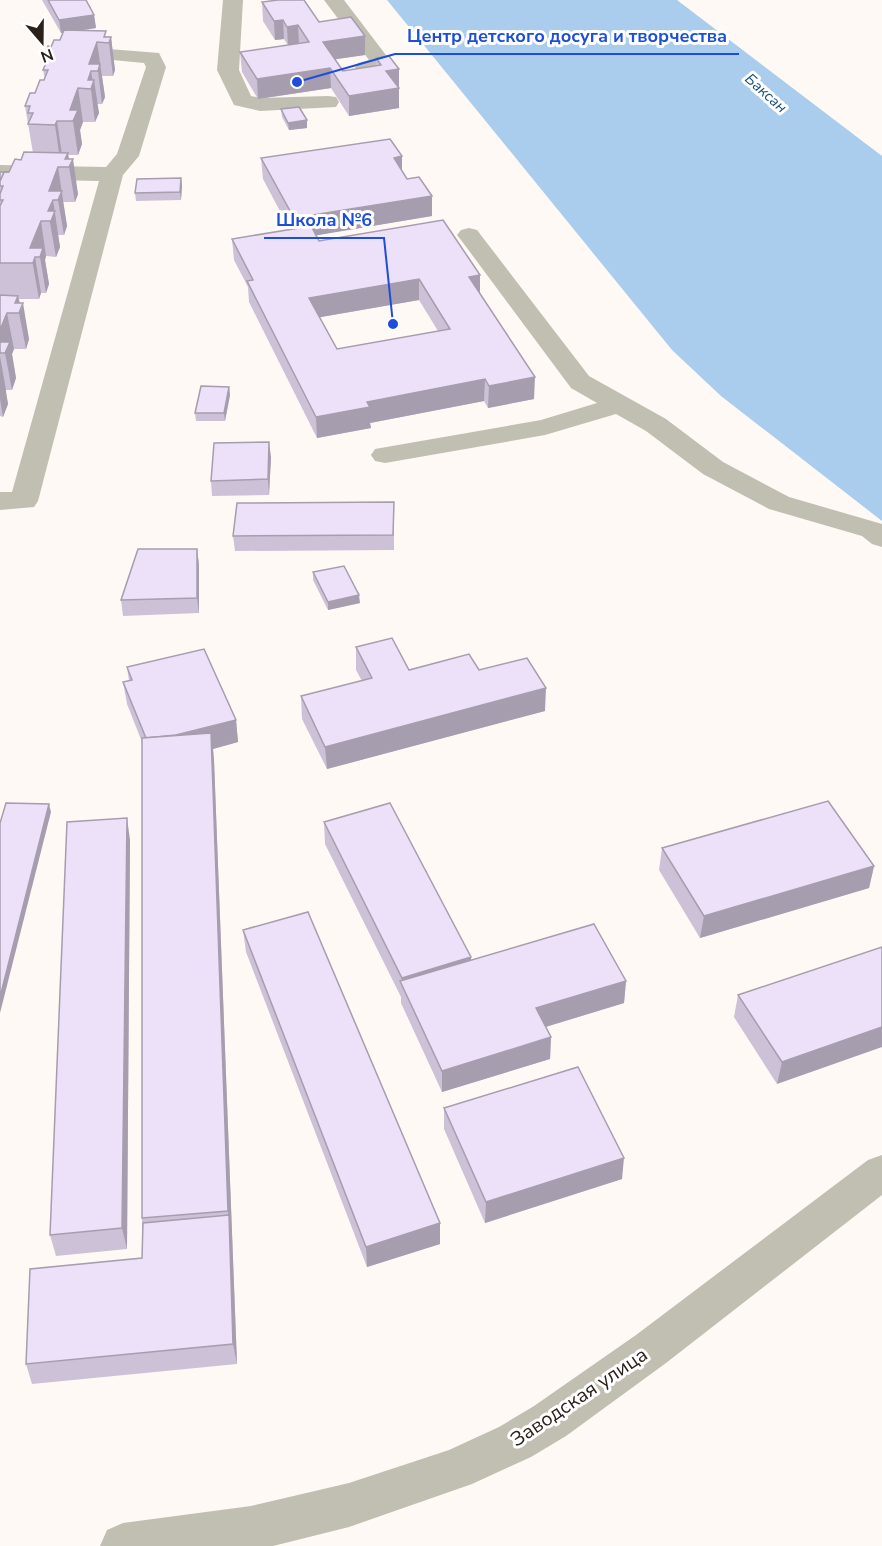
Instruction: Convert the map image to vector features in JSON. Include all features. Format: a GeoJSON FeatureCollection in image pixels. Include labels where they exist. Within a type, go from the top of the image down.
{"type":"FeatureCollection","features":[{"type":"Feature","properties":{"kind":"street"},"geometry":{"type":"LineString","coordinates":[[232,0],[228,70],[242,100],[260,105],[328,102]]}},
{"type":"Feature","properties":{"kind":"street"},"geometry":{"type":"LineString","coordinates":[[333,0],[382,63],[365,67]]}},
{"type":"Feature","properties":{"kind":"street"},"geometry":{"type":"LineString","coordinates":[[0,501],[24,501],[112,174],[128,156],[156,67],[152,57],[109,55]]}},
{"type":"Feature","properties":{"kind":"street"},"geometry":{"type":"LineString","coordinates":[[0,172],[112,174]]}},
{"type":"Feature","properties":{"kind":"street"},"geometry":{"type":"LineString","coordinates":[[470,235],[580,382],[656,425],[713,468],[770,498],[872,530],[882,538]]}},
{"type":"Feature","properties":{"kind":"street"},"geometry":{"type":"LineString","coordinates":[[385,455],[545,427],[620,404]]}},
{"type":"Feature","properties":{"kind":"street","name":"Заводская улица"},"geometry":{"type":"LineString","coordinates":[[123,1546],[250,1529],[349,1505],[456,1469],[515,1442],[550,1421],[651,1349],[882,1172]]}},
{"type":"Feature","properties":{"kind":"water","name":"Баксан"},"geometry":{"type":"Polygon","coordinates":[[[387,0],[677,0],[882,156],[882,521],[721,396],[672,350],[387,0]]]}},
{"type":"Feature","properties":{"kind":"building"},"geometry":{"type":"Polygon","coordinates":[[[48,0],[86,0],[94,15],[59,20],[48,0]]]}},
{"type":"Feature","properties":{"kind":"building"},"geometry":{"type":"Polygon","coordinates":[[[304,0],[319,22],[351,17],[365,36],[323,42],[343,71],[381,65],[376,58],[389,56],[399,69],[386,71],[399,88],[349,96],[330,68],[257,79],[240,52],[309,42],[298,25],[287,27],[283,20],[274,21],[262,2],[304,0]]]}},
{"type":"Feature","properties":{"kind":"building"},"geometry":{"type":"Polygon","coordinates":[[[64,30],[106,31],[104,37],[111,37],[109,43],[97,42],[89,64],[100,64],[98,71],[91,71],[88,80],[94,80],[91,89],[78,88],[70,110],[78,110],[73,121],[57,121],[55,125],[28,124],[33,113],[28,113],[30,106],[25,106],[30,93],[35,93],[40,80],[44,80],[48,70],[43,70],[48,58],[44,58],[48,46],[51,47],[54,40],[60,40],[64,30]]]}},
{"type":"Feature","properties":{"kind":"building"},"geometry":{"type":"Polygon","coordinates":[[[299,107],[307,120],[288,123],[281,109],[299,107]]]}},
{"type":"Feature","properties":{"kind":"building"},"geometry":{"type":"Polygon","coordinates":[[[390,139],[402,156],[394,158],[407,179],[419,177],[432,196],[294,218],[261,158],[390,139]]]}},
{"type":"Feature","properties":{"kind":"building"},"geometry":{"type":"Polygon","coordinates":[[[24,152],[68,153],[65,159],[73,159],[69,167],[58,167],[49,191],[62,191],[58,200],[53,200],[48,211],[55,211],[51,221],[41,221],[30,248],[43,248],[40,257],[35,257],[33,263],[0,263],[0,206],[3,200],[0,200],[0,194],[3,186],[0,186],[0,181],[4,172],[9,172],[15,159],[21,160],[24,152]]]}},
{"type":"Feature","properties":{"kind":"building"},"geometry":{"type":"Polygon","coordinates":[[[181,178],[180,192],[135,193],[137,179],[181,178]]]}},
{"type":"Feature","properties":{"kind":"building"},"geometry":{"type":"Polygon","coordinates":[[[443,220],[480,275],[469,277],[535,377],[489,386],[485,379],[367,402],[370,407],[316,417],[247,281],[253,280],[232,239],[311,226],[319,241],[443,220]],[[419,279],[309,298],[337,349],[450,329],[419,279]]]}},
{"type":"Feature","properties":{"kind":"building"},"geometry":{"type":"Polygon","coordinates":[[[0,295],[18,296],[15,303],[23,303],[19,313],[7,313],[0,330],[0,295]]]}},
{"type":"Feature","properties":{"kind":"building"},"geometry":{"type":"Polygon","coordinates":[[[0,342],[10,342],[5,353],[0,353],[0,342]]]}},
{"type":"Feature","properties":{"kind":"building"},"geometry":{"type":"Polygon","coordinates":[[[201,386],[229,387],[224,413],[195,413],[201,386]]]}},
{"type":"Feature","properties":{"kind":"building"},"geometry":{"type":"Polygon","coordinates":[[[269,442],[268,479],[211,481],[214,443],[269,442]]]}},
{"type":"Feature","properties":{"kind":"building"},"geometry":{"type":"Polygon","coordinates":[[[394,502],[393,535],[233,536],[237,503],[394,502]]]}},
{"type":"Feature","properties":{"kind":"building"},"geometry":{"type":"Polygon","coordinates":[[[138,549],[197,549],[197,598],[121,600],[138,549]]]}},
{"type":"Feature","properties":{"kind":"building"},"geometry":{"type":"Polygon","coordinates":[[[344,566],[359,595],[328,602],[313,572],[344,566]]]}},
{"type":"Feature","properties":{"kind":"building"},"geometry":{"type":"Polygon","coordinates":[[[392,638],[409,670],[469,654],[479,670],[527,658],[546,688],[325,747],[301,696],[372,678],[356,647],[392,638]]]}},
{"type":"Feature","properties":{"kind":"building"},"geometry":{"type":"Polygon","coordinates":[[[204,649],[236,720],[176,735],[146,738],[123,682],[132,680],[127,667],[204,649]]]}},
{"type":"Feature","properties":{"kind":"building"},"geometry":{"type":"Polygon","coordinates":[[[211,733],[228,1211],[142,1218],[142,738],[211,733]]]}},
{"type":"Feature","properties":{"kind":"building"},"geometry":{"type":"Polygon","coordinates":[[[828,801],[874,866],[704,916],[662,848],[828,801]]]}},
{"type":"Feature","properties":{"kind":"building"},"geometry":{"type":"Polygon","coordinates":[[[6,803],[49,804],[0,997],[0,823],[6,803]]]}},
{"type":"Feature","properties":{"kind":"building"},"geometry":{"type":"Polygon","coordinates":[[[390,803],[471,957],[402,978],[324,822],[390,803]]]}},
{"type":"Feature","properties":{"kind":"building"},"geometry":{"type":"Polygon","coordinates":[[[127,818],[122,1228],[50,1235],[67,822],[127,818]]]}},
{"type":"Feature","properties":{"kind":"building"},"geometry":{"type":"Polygon","coordinates":[[[308,912],[440,1223],[366,1247],[243,930],[308,912]]]}},
{"type":"Feature","properties":{"kind":"building"},"geometry":{"type":"Polygon","coordinates":[[[594,924],[626,981],[536,1008],[551,1037],[442,1071],[400,981],[594,924]]]}},
{"type":"Feature","properties":{"kind":"building"},"geometry":{"type":"Polygon","coordinates":[[[882,947],[882,1027],[782,1062],[738,995],[882,947]]]}},
{"type":"Feature","properties":{"kind":"building"},"geometry":{"type":"Polygon","coordinates":[[[578,1067],[624,1158],[486,1202],[444,1108],[578,1067]]]}},
{"type":"Feature","properties":{"kind":"building"},"geometry":{"type":"Polygon","coordinates":[[[229,1215],[233,1344],[26,1364],[30,1269],[142,1258],[143,1223],[229,1215]]]}},
{"type":"Feature","properties":{"kind":"place","name":"Центр детского досуга и творчества"},"geometry":{"type":"Point","coordinates":[297,82]}},
{"type":"Feature","properties":{"kind":"place","name":"Школа №6"},"geometry":{"type":"Point","coordinates":[393,324]}}]}
